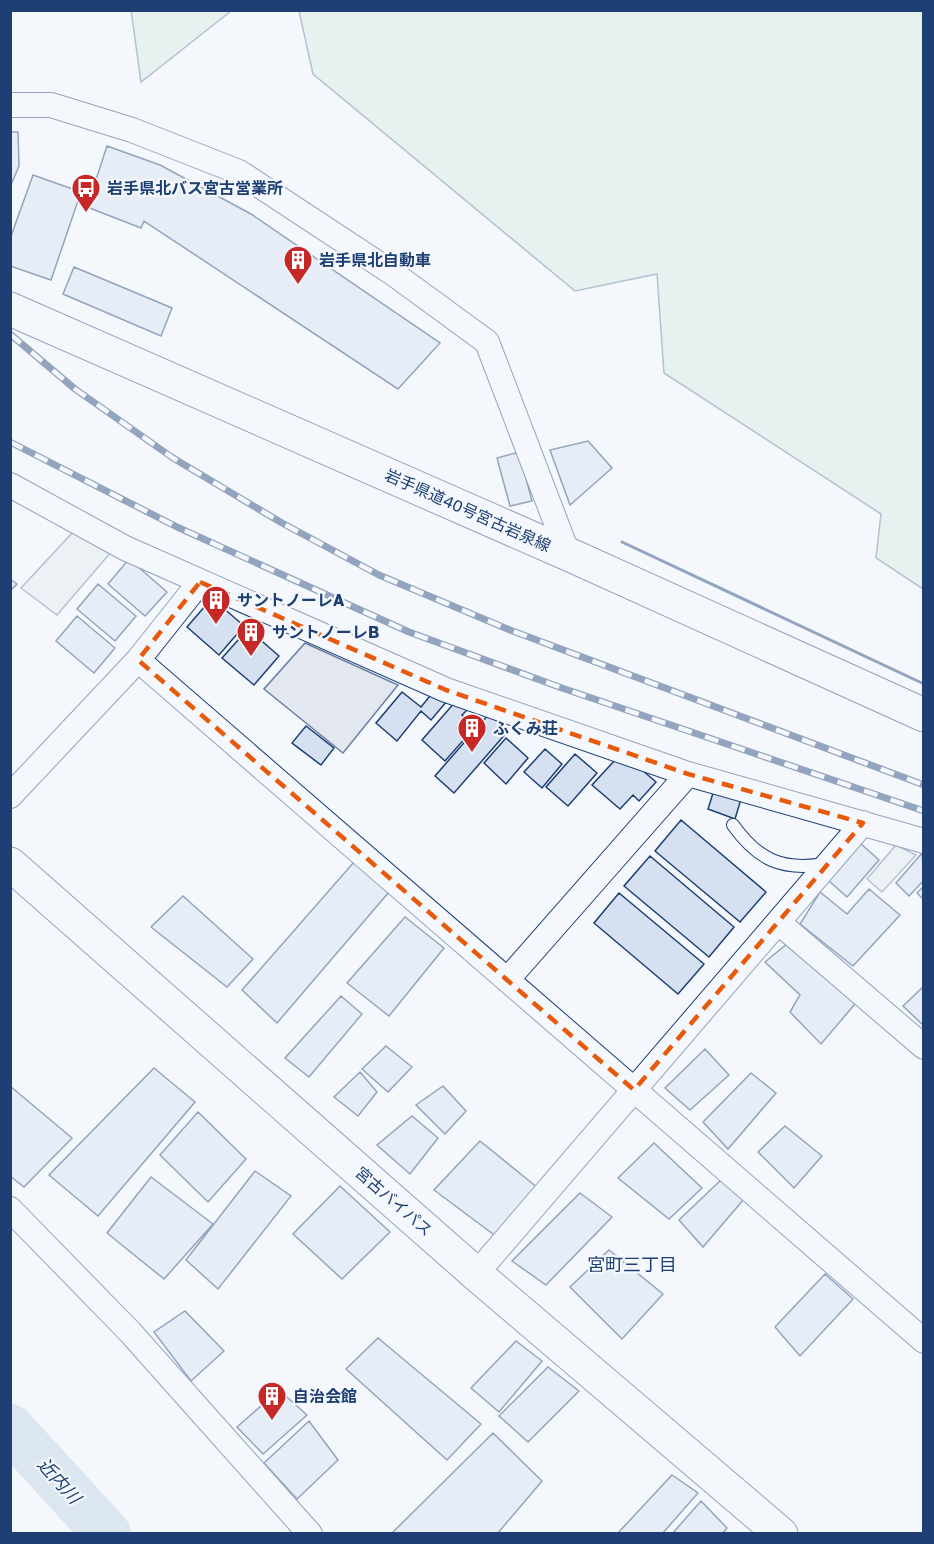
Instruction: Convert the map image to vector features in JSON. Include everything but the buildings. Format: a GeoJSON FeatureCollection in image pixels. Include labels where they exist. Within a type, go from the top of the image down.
{"type":"FeatureCollection","features":[{"type":"Feature","properties":{"kind":"main road","name":"岩手県道40号宮古岩泉線"},"geometry":{"type":"LineString","coordinates":[[10,309],[568,554],[924,715]]}},
{"type":"Feature","properties":{"kind":"main road","name":"宮古バイパス"},"geometry":{"type":"LineString","coordinates":[[10,864],[476,1274],[781,1533]]}},
{"type":"Feature","properties":{"kind":"street"},"geometry":{"type":"LineString","coordinates":[[10,105],[51,105],[132,130],[239,172],[393,274],[487,342],[568,554]]}},
{"type":"Feature","properties":{"kind":"street"},"geometry":{"type":"LineString","coordinates":[[10,484],[125,548],[446,690],[688,774],[924,841]]}},
{"type":"Feature","properties":{"kind":"street"},"geometry":{"type":"LineString","coordinates":[[10,796],[138,660],[200,582]]}},
{"type":"Feature","properties":{"kind":"street"},"geometry":{"type":"LineString","coordinates":[[138,660],[924,1341]]}},
{"type":"Feature","properties":{"kind":"street"},"geometry":{"type":"LineString","coordinates":[[507,980],[688,774]]}},
{"type":"Feature","properties":{"kind":"street"},"geometry":{"type":"LineString","coordinates":[[476,1274],[863,824]]}},
{"type":"Feature","properties":{"kind":"street"},"geometry":{"type":"LineString","coordinates":[[778,922],[924,1047]]}},
{"type":"Feature","properties":{"kind":"street"},"geometry":{"type":"LineString","coordinates":[[10,1209],[129,1332],[310,1533]]}},
{"type":"Feature","properties":{"kind":"lane"},"geometry":{"type":"LineString","coordinates":[[733,825],[746,843],[781,865],[802,868],[829,864]]}},
{"type":"Feature","properties":{"kind":"highlighted area"},"geometry":{"type":"Polygon","coordinates":[[[200,582],[446,690],[688,774],[863,823],[634,1090],[138,660],[200,582]]]}},
{"type":"Feature","properties":{"kind":"shaded area"},"geometry":{"type":"Polygon","coordinates":[[[131,10],[231,10],[231,11],[141,82],[131,10]]]}},
{"type":"Feature","properties":{"kind":"shaded area"},"geometry":{"type":"Polygon","coordinates":[[[299,11],[923,11],[923,589],[876,558],[881,514],[664,373],[657,274],[575,291],[313,74],[299,11]]]}},
{"type":"Feature","properties":{"kind":"shaded area"},"geometry":{"type":"Polygon","coordinates":[[[74,531],[112,551],[57,615],[21,588],[74,531]]]}},
{"type":"Feature","properties":{"kind":"shaded area"},"geometry":{"type":"Polygon","coordinates":[[[305,643],[398,685],[343,753],[264,689],[305,643]]]}},
{"type":"Feature","properties":{"kind":"shaded area"},"geometry":{"type":"Polygon","coordinates":[[[896,845],[916,855],[882,892],[867,879],[896,845]]]}},
{"type":"Feature","properties":{"kind":"waterway","name":"近内川"},"geometry":{"type":"LineString","coordinates":[[10,1428],[107,1534]]}},
{"type":"Feature","properties":{"kind":"railway"},"geometry":{"type":"LineString","coordinates":[[10,334],[75,389],[173,458],[282,523],[379,575],[510,630],[924,785]]}},
{"type":"Feature","properties":{"kind":"railway"},"geometry":{"type":"LineString","coordinates":[[10,442],[177,527],[409,632],[562,688],[924,811]]}},
{"type":"Feature","properties":{"kind":"wall"},"geometry":{"type":"LineString","coordinates":[[622,542],[924,684]]}},
{"type":"Feature","properties":{"kind":"place","name":"岩手県北バス宮古営業所"},"geometry":{"type":"Point","coordinates":[86,214]}},
{"type":"Feature","properties":{"kind":"place","name":"岩手県北自動車"},"geometry":{"type":"Point","coordinates":[298,286]}},
{"type":"Feature","properties":{"kind":"place","name":"サントノーレA"},"geometry":{"type":"Point","coordinates":[216,626]}},
{"type":"Feature","properties":{"kind":"place","name":"サントノーレB"},"geometry":{"type":"Point","coordinates":[251,658]}},
{"type":"Feature","properties":{"kind":"place","name":"ふくみ荘"},"geometry":{"type":"Point","coordinates":[472,754]}},
{"type":"Feature","properties":{"kind":"place","name":"自治会館"},"geometry":{"type":"Point","coordinates":[272,1422]}},
{"type":"Feature","properties":{"kind":"district","name":"宮町三丁目"},"geometry":{"type":"Point","coordinates":[632,1265]}}]}
